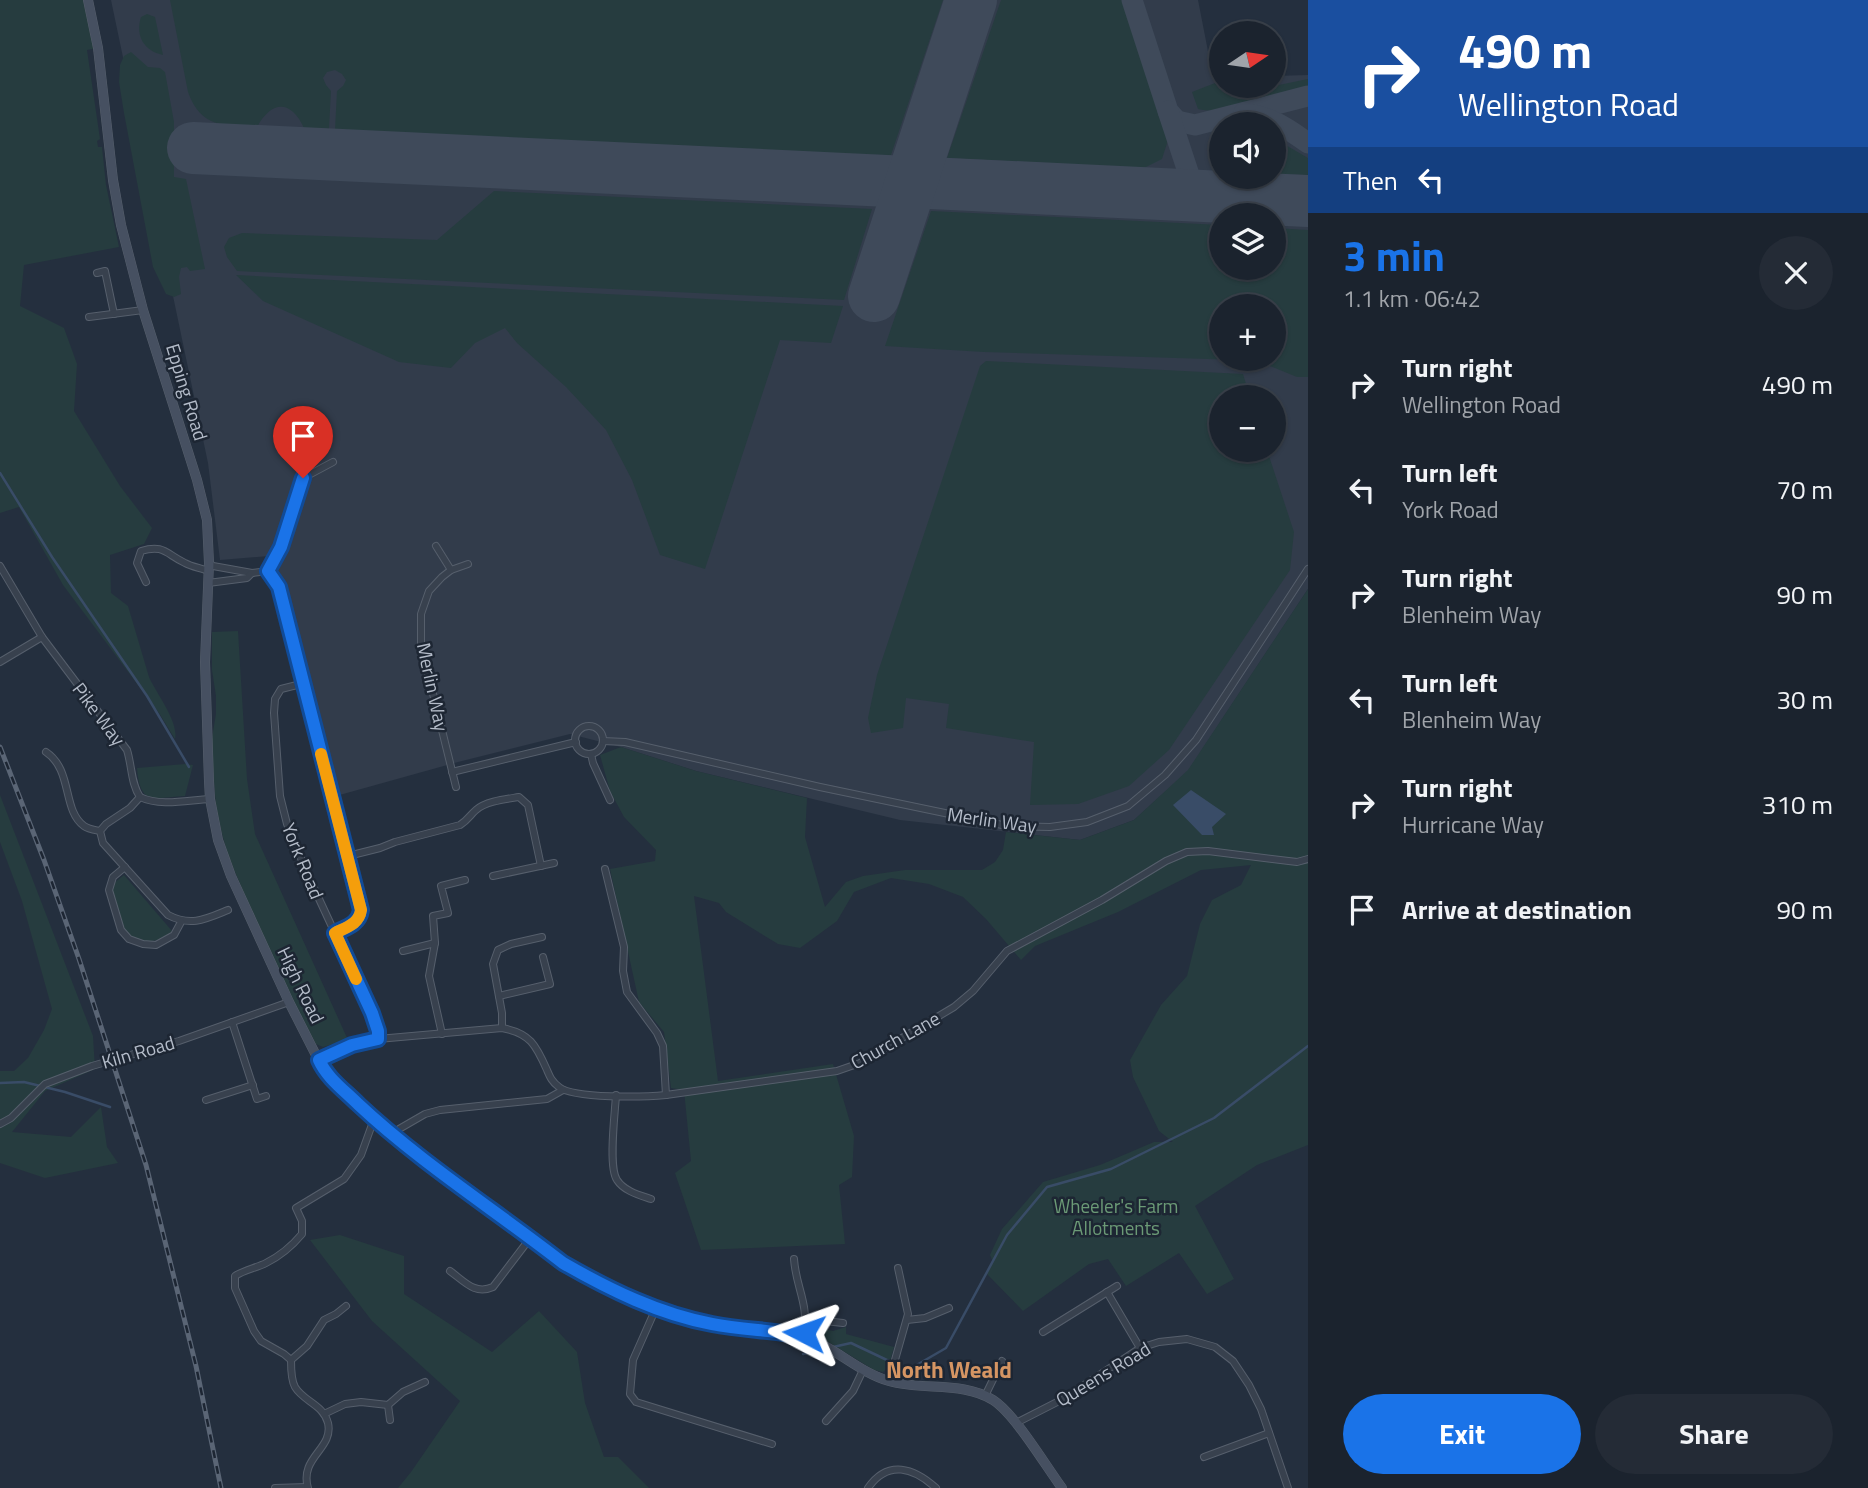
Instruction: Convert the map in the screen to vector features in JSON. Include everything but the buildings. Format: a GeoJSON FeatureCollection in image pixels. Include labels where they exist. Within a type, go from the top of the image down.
{"type":"FeatureCollection","features":[{"type":"Feature","properties":{"kind":"main road","name":"Epping Road"},"geometry":{"type":"LineString","coordinates":[[89,0],[98,48],[113,180],[121,225],[143,310],[204,507],[209,541],[205,670],[210,799]]}},
{"type":"Feature","properties":{"kind":"main road","name":"High Road"},"geometry":{"type":"LineString","coordinates":[[210,799],[218,840],[231,876],[323,1069],[374,1119],[563,1263],[656,1308],[715,1325],[803,1336],[827,1346],[863,1370],[889,1381],[965,1390],[985,1396],[1000,1405],[1016,1423],[1062,1488]]}},
{"type":"Feature","properties":{"kind":"street"},"geometry":{"type":"LineString","coordinates":[[97,273],[105,271],[114,314]]}},
{"type":"Feature","properties":{"kind":"street"},"geometry":{"type":"LineString","coordinates":[[89,317],[143,310]]}},
{"type":"Feature","properties":{"kind":"street"},"geometry":{"type":"LineString","coordinates":[[268,571],[281,547],[303,478],[333,462]]}},
{"type":"Feature","properties":{"kind":"street"},"geometry":{"type":"LineString","coordinates":[[146,582],[137,563],[141,551],[153,547],[167,552],[187,565],[213,566],[252,573],[268,571]]}},
{"type":"Feature","properties":{"kind":"street"},"geometry":{"type":"LineString","coordinates":[[436,547],[451,570]]}},
{"type":"Feature","properties":{"kind":"street","name":"Merlin Way"},"geometry":{"type":"LineString","coordinates":[[456,787],[421,645],[421,614],[429,591],[451,570],[468,564]]}},
{"type":"Feature","properties":{"kind":"street","name":"Pike Way"},"geometry":{"type":"LineString","coordinates":[[0,566],[41,637],[127,750],[134,784],[140,797]]}},
{"type":"Feature","properties":{"kind":"street","name":"Merlin Way"},"geometry":{"type":"LineString","coordinates":[[603,741],[625,742],[845,793],[1007,826],[1050,828],[1087,822],[1128,806],[1173,767],[1196,740],[1308,569]]}},
{"type":"Feature","properties":{"kind":"street"},"geometry":{"type":"LineString","coordinates":[[268,571],[279,587],[361,910],[360,918],[354,924],[335,933]]}},
{"type":"Feature","properties":{"kind":"street"},"geometry":{"type":"LineString","coordinates":[[208,583],[247,578],[252,573]]}},
{"type":"Feature","properties":{"kind":"street"},"geometry":{"type":"LineString","coordinates":[[0,662],[41,637]]}},
{"type":"Feature","properties":{"kind":"street","name":"York Road"},"geometry":{"type":"LineString","coordinates":[[297,685],[281,689],[275,699],[280,796],[294,843],[372,1013],[378,1039]]}},
{"type":"Feature","properties":{"kind":"street"},"geometry":{"type":"LineString","coordinates":[[590,726],[598,730],[603,737],[598,751],[591,754],[579,750],[576,742],[579,731],[590,726]]}},
{"type":"Feature","properties":{"kind":"street"},"geometry":{"type":"LineString","coordinates":[[452,772],[576,742]]}},
{"type":"Feature","properties":{"kind":"street"},"geometry":{"type":"LineString","coordinates":[[46,752],[60,765],[75,817],[86,827],[100,831]]}},
{"type":"Feature","properties":{"kind":"street"},"geometry":{"type":"LineString","coordinates":[[591,754],[610,800]]}},
{"type":"Feature","properties":{"kind":"street"},"geometry":{"type":"LineString","coordinates":[[100,831],[140,797],[160,802],[210,799]]}},
{"type":"Feature","properties":{"kind":"street"},"geometry":{"type":"LineString","coordinates":[[348,856],[460,825],[477,809],[519,797],[527,805],[541,866]]}},
{"type":"Feature","properties":{"kind":"street"},"geometry":{"type":"LineString","coordinates":[[100,831],[103,843],[168,915],[181,922],[204,919],[228,910]]}},
{"type":"Feature","properties":{"kind":"street","name":"Church Lane"},"geometry":{"type":"LineString","coordinates":[[399,1129],[425,1114],[440,1110],[547,1099],[563,1090],[576,1094],[639,1097],[836,1071],[860,1063],[954,1007],[973,991],[1006,951],[1102,900],[1166,861],[1187,852],[1208,851],[1297,862],[1308,859]]}},
{"type":"Feature","properties":{"kind":"street"},"geometry":{"type":"LineString","coordinates":[[493,876],[554,863]]}},
{"type":"Feature","properties":{"kind":"street"},"geometry":{"type":"LineString","coordinates":[[125,867],[113,877],[109,890],[121,930],[129,939],[156,945],[174,935],[181,922]]}},
{"type":"Feature","properties":{"kind":"street"},"geometry":{"type":"LineString","coordinates":[[605,869],[624,947],[623,971],[627,992],[657,1033],[663,1046],[666,1095]]}},
{"type":"Feature","properties":{"kind":"street"},"geometry":{"type":"LineString","coordinates":[[442,1034],[429,976],[435,943],[433,916],[447,913],[441,886],[465,880]]}},
{"type":"Feature","properties":{"kind":"street"},"geometry":{"type":"LineString","coordinates":[[502,1028],[502,1013],[492,964],[498,950],[542,937]]}},
{"type":"Feature","properties":{"kind":"street"},"geometry":{"type":"LineString","coordinates":[[403,951],[435,943]]}},
{"type":"Feature","properties":{"kind":"street"},"geometry":{"type":"LineString","coordinates":[[499,996],[550,984],[543,957]]}},
{"type":"Feature","properties":{"kind":"street","name":"Kiln Road"},"geometry":{"type":"LineString","coordinates":[[0,1124],[11,1118],[45,1084],[289,1002]]}},
{"type":"Feature","properties":{"kind":"street"},"geometry":{"type":"LineString","coordinates":[[232,1022],[257,1099],[266,1096]]}},
{"type":"Feature","properties":{"kind":"street"},"geometry":{"type":"LineString","coordinates":[[319,1060],[352,1045],[378,1039],[502,1028],[517,1031],[538,1049],[550,1079],[563,1090]]}},
{"type":"Feature","properties":{"kind":"street"},"geometry":{"type":"LineString","coordinates":[[206,1100],[253,1085]]}},
{"type":"Feature","properties":{"kind":"street"},"geometry":{"type":"LineString","coordinates":[[616,1095],[613,1163],[615,1178],[626,1189],[651,1199]]}},
{"type":"Feature","properties":{"kind":"street"},"geometry":{"type":"LineString","coordinates":[[291,1360],[261,1341],[254,1331],[235,1288],[234,1276],[267,1262],[293,1245],[302,1234],[302,1221],[296,1208],[344,1179],[361,1155],[374,1119]]}},
{"type":"Feature","properties":{"kind":"street"},"geometry":{"type":"LineString","coordinates":[[450,1271],[473,1288],[484,1291],[494,1287],[531,1237]]}},
{"type":"Feature","properties":{"kind":"street"},"geometry":{"type":"LineString","coordinates":[[794,1259],[805,1307],[803,1336]]}},
{"type":"Feature","properties":{"kind":"street"},"geometry":{"type":"LineString","coordinates":[[889,1381],[908,1314],[898,1268]]}},
{"type":"Feature","properties":{"kind":"street"},"geometry":{"type":"LineString","coordinates":[[1043,1332],[1117,1286]]}},
{"type":"Feature","properties":{"kind":"street"},"geometry":{"type":"LineString","coordinates":[[1107,1292],[1140,1348]]}},
{"type":"Feature","properties":{"kind":"street"},"geometry":{"type":"LineString","coordinates":[[275,1488],[308,1487],[305,1476],[309,1463],[327,1438],[328,1425],[324,1414],[294,1386],[291,1360],[307,1346],[324,1320],[346,1306]]}},
{"type":"Feature","properties":{"kind":"street"},"geometry":{"type":"LineString","coordinates":[[656,1308],[633,1360],[630,1394],[636,1402],[772,1444]]}},
{"type":"Feature","properties":{"kind":"street"},"geometry":{"type":"LineString","coordinates":[[907,1321],[925,1318],[949,1308]]}},
{"type":"Feature","properties":{"kind":"street"},"geometry":{"type":"LineString","coordinates":[[806,1319],[843,1323]]}},
{"type":"Feature","properties":{"kind":"street","name":"Queens Road"},"geometry":{"type":"LineString","coordinates":[[1016,1423],[1063,1399],[1140,1348],[1159,1342],[1187,1339],[1215,1347],[1233,1361],[1261,1409],[1287,1488]]}},
{"type":"Feature","properties":{"kind":"street"},"geometry":{"type":"LineString","coordinates":[[985,1396],[1002,1361]]}},
{"type":"Feature","properties":{"kind":"street"},"geometry":{"type":"LineString","coordinates":[[826,1421],[853,1391],[863,1370]]}},
{"type":"Feature","properties":{"kind":"street"},"geometry":{"type":"LineString","coordinates":[[324,1414],[345,1404],[361,1402],[388,1405],[403,1392],[425,1382]]}},
{"type":"Feature","properties":{"kind":"street"},"geometry":{"type":"LineString","coordinates":[[388,1405],[390,1420]]}},
{"type":"Feature","properties":{"kind":"street"},"geometry":{"type":"LineString","coordinates":[[1204,1457],[1269,1433]]}},
{"type":"Feature","properties":{"kind":"street"},"geometry":{"type":"LineString","coordinates":[[868,1488],[888,1471],[898,1468],[909,1470],[936,1488]]}},
{"type":"Feature","properties":{"kind":"shaded area"},"geometry":{"type":"Polygon","coordinates":[[[111,0],[1198,0],[1209,56],[1209,98],[1286,98],[1286,76],[1308,75],[1308,589],[1188,771],[1134,820],[1080,840],[900,820],[696,771],[570,734],[336,796],[280,573],[269,556],[220,560],[208,463],[111,0]]]}},
{"type":"Feature","properties":{"kind":"green space"},"geometry":{"type":"Polygon","coordinates":[[[0,0],[88,0],[98,48],[87,50],[100,139],[97,141],[98,147],[102,147],[106,185],[119,247],[24,265],[20,306],[64,328],[77,364],[74,411],[120,486],[152,528],[144,544],[110,555],[111,593],[128,606],[149,677],[174,724],[175,739],[159,713],[63,585],[19,507],[0,513],[0,0]]]}},
{"type":"Feature","properties":{"kind":"green space"},"geometry":{"type":"Polygon","coordinates":[[[170,0],[943,0],[891,155],[335,130],[337,91],[346,80],[335,70],[327,72],[323,78],[331,91],[329,129],[304,128],[293,112],[281,107],[269,112],[257,127],[224,125],[207,118],[193,104],[188,92],[170,0]]]}},
{"type":"Feature","properties":{"kind":"green space"},"geometry":{"type":"Polygon","coordinates":[[[1001,0],[1123,0],[1168,140],[1162,159],[1144,168],[947,158],[1001,0]]]}},
{"type":"Feature","properties":{"kind":"green space"},"geometry":{"type":"Polygon","coordinates":[[[147,14],[155,17],[163,55],[146,46],[140,36],[141,17],[147,14]]]}},
{"type":"Feature","properties":{"kind":"green space"},"geometry":{"type":"Polygon","coordinates":[[[131,52],[148,67],[160,68],[165,72],[174,122],[174,177],[186,179],[205,269],[190,271],[187,267],[181,268],[181,294],[174,297],[166,294],[153,267],[124,113],[119,82],[120,65],[124,56],[131,52]]]}},
{"type":"Feature","properties":{"kind":"green space"},"geometry":{"type":"Polygon","coordinates":[[[1308,79],[1308,89],[1286,95],[1286,84],[1308,79]]]}},
{"type":"Feature","properties":{"kind":"green space"},"geometry":{"type":"Polygon","coordinates":[[[1209,85],[1209,98],[1277,98],[1253,105],[1210,110],[1198,109],[1192,92],[1209,85]]]}},
{"type":"Feature","properties":{"kind":"green space"},"geometry":{"type":"Polygon","coordinates":[[[1286,145],[1308,158],[1308,175],[1286,174],[1286,145]]]}},
{"type":"Feature","properties":{"kind":"green space"},"geometry":{"type":"Polygon","coordinates":[[[494,191],[872,209],[844,300],[237,271],[227,257],[224,247],[229,238],[242,233],[437,240],[494,191]]]}},
{"type":"Feature","properties":{"kind":"green space"},"geometry":{"type":"Polygon","coordinates":[[[931,211],[1209,224],[1209,280],[1286,280],[1286,229],[1308,230],[1308,377],[1297,377],[1282,371],[1286,371],[1286,294],[1209,294],[1209,359],[885,346],[931,211]]]}},
{"type":"Feature","properties":{"kind":"green space"},"geometry":{"type":"Polygon","coordinates":[[[236,275],[843,306],[831,343],[780,340],[705,569],[660,555],[632,480],[606,430],[505,328],[475,343],[451,368],[399,362],[263,301],[236,275]]]}},
{"type":"Feature","properties":{"kind":"green space"},"geometry":{"type":"Polygon","coordinates":[[[986,361],[1243,374],[1246,385],[1209,385],[1209,462],[1271,462],[1294,532],[1290,570],[1169,750],[1129,786],[1078,804],[1030,805],[1034,742],[946,728],[949,704],[906,698],[903,728],[871,733],[868,718],[877,675],[980,366],[986,361]]]}},
{"type":"Feature","properties":{"kind":"green space","name":"Wheeler's Farm Allotments"},"geometry":{"type":"Polygon","coordinates":[[[1308,589],[1308,1145],[1257,1165],[1195,1206],[1234,1279],[1207,1294],[1179,1253],[1126,1286],[1108,1259],[1089,1264],[1023,1311],[987,1274],[993,1262],[990,1255],[1002,1229],[1043,1182],[1100,1165],[1154,1142],[1173,1142],[1159,1131],[1133,1077],[1130,1060],[1161,1005],[1187,976],[1200,924],[1212,900],[1241,885],[1251,865],[1201,870],[1118,912],[1035,946],[1021,960],[963,897],[929,884],[891,878],[854,892],[837,921],[800,948],[778,944],[726,912],[719,903],[694,896],[718,1081],[833,1064],[854,1136],[852,1177],[839,1185],[845,1244],[701,1250],[675,1173],[691,1161],[684,1090],[671,1088],[664,1032],[639,1002],[610,869],[655,861],[656,850],[624,817],[610,791],[600,755],[621,747],[696,771],[807,798],[805,837],[825,907],[846,882],[863,876],[905,870],[982,870],[995,862],[1003,850],[1006,832],[1080,840],[1134,820],[1188,770],[1308,589]]]}},
{"type":"Feature","properties":{"kind":"green space"},"geometry":{"type":"Polygon","coordinates":[[[238,631],[247,779],[255,834],[348,1040],[323,1047],[316,1044],[292,999],[246,898],[228,855],[216,806],[211,744],[216,714],[212,632],[238,631]]]}},
{"type":"Feature","properties":{"kind":"green space"},"geometry":{"type":"Polygon","coordinates":[[[193,765],[185,796],[150,797],[141,789],[137,768],[193,765]]]}},
{"type":"Feature","properties":{"kind":"green space"},"geometry":{"type":"Polygon","coordinates":[[[0,795],[93,1036],[95,1069],[45,1091],[12,1132],[71,1137],[101,1107],[107,1147],[118,1163],[45,1178],[0,1163],[0,1071],[14,1071],[28,1058],[52,1009],[22,901],[0,842],[0,795]]]}},
{"type":"Feature","properties":{"kind":"green space"},"geometry":{"type":"Polygon","coordinates":[[[124,875],[172,931],[167,935],[144,941],[132,936],[124,928],[112,889],[113,884],[124,875]]]}},
{"type":"Feature","properties":{"kind":"green space"},"geometry":{"type":"Polygon","coordinates":[[[340,1235],[404,1256],[404,1294],[492,1352],[539,1311],[577,1352],[585,1403],[604,1457],[618,1457],[649,1488],[398,1488],[460,1401],[372,1321],[310,1240],[340,1235]]]}},
{"type":"Feature","properties":{"kind":"green space"},"geometry":{"type":"Polygon","coordinates":[[[811,1327],[833,1331],[846,1327],[846,1334],[894,1347],[888,1367],[883,1372],[874,1370],[814,1333],[811,1327]]]}},
{"type":"Feature","properties":{"kind":"water"},"geometry":{"type":"Polygon","coordinates":[[[1191,790],[1226,814],[1212,827],[1214,835],[1202,835],[1173,805],[1191,790]]]}},
{"type":"Feature","properties":{"kind":"waterway"},"geometry":{"type":"LineString","coordinates":[[0,473],[52,557],[147,696],[189,767]]}},
{"type":"Feature","properties":{"kind":"waterway"},"geometry":{"type":"LineString","coordinates":[[833,1347],[851,1343],[908,1370],[946,1348],[1007,1235],[1047,1187],[1111,1169],[1214,1118],[1308,1046]]}},
{"type":"Feature","properties":{"kind":"waterway"},"geometry":{"type":"LineString","coordinates":[[0,1083],[24,1082],[110,1107]]}},
{"type":"Feature","properties":{"kind":"waterway"},"geometry":{"type":"LineString","coordinates":[[803,1354],[823,1349]]}},
{"type":"Feature","properties":{"kind":"taxiway"},"geometry":{"type":"LineString","coordinates":[[1132,0],[1168,111],[1177,121],[1195,125],[1308,96]]}},
{"type":"Feature","properties":{"kind":"taxiway"},"geometry":{"type":"LineString","coordinates":[[1168,111],[1196,196]]}},
{"type":"Feature","properties":{"kind":"taxiway"},"geometry":{"type":"LineString","coordinates":[[1286,129],[1308,143]]}},
{"type":"Feature","properties":{"kind":"runway"},"geometry":{"type":"LineString","coordinates":[[874,296],[971,0]]}},
{"type":"Feature","properties":{"kind":"runway"},"geometry":{"type":"LineString","coordinates":[[193,148],[1308,201]]}},
{"type":"Feature","properties":{"kind":"railway"},"geometry":{"type":"LineString","coordinates":[[0,747],[79,959],[146,1165],[196,1366],[221,1488]]}},
{"type":"Feature","properties":{"kind":"slow traffic"},"geometry":{"type":"LineString","coordinates":[[321,754],[361,910],[360,918],[354,924],[335,933],[356,979]]}},
{"type":"Feature","properties":{"kind":"district","name":"North Weald"},"geometry":{"type":"Point","coordinates":[949,1370]}},
{"type":"Feature","properties":{"kind":"route"},"geometry":{"type":"LineString","coordinates":[[303,478],[277,558],[268,571],[279,587],[361,910],[360,918],[354,924],[335,933],[378,1031],[378,1039],[352,1045],[319,1060],[323,1069],[381,1125],[426,1160],[563,1263],[604,1286],[656,1308],[715,1325],[803,1336],[804,1333]]}}]}
